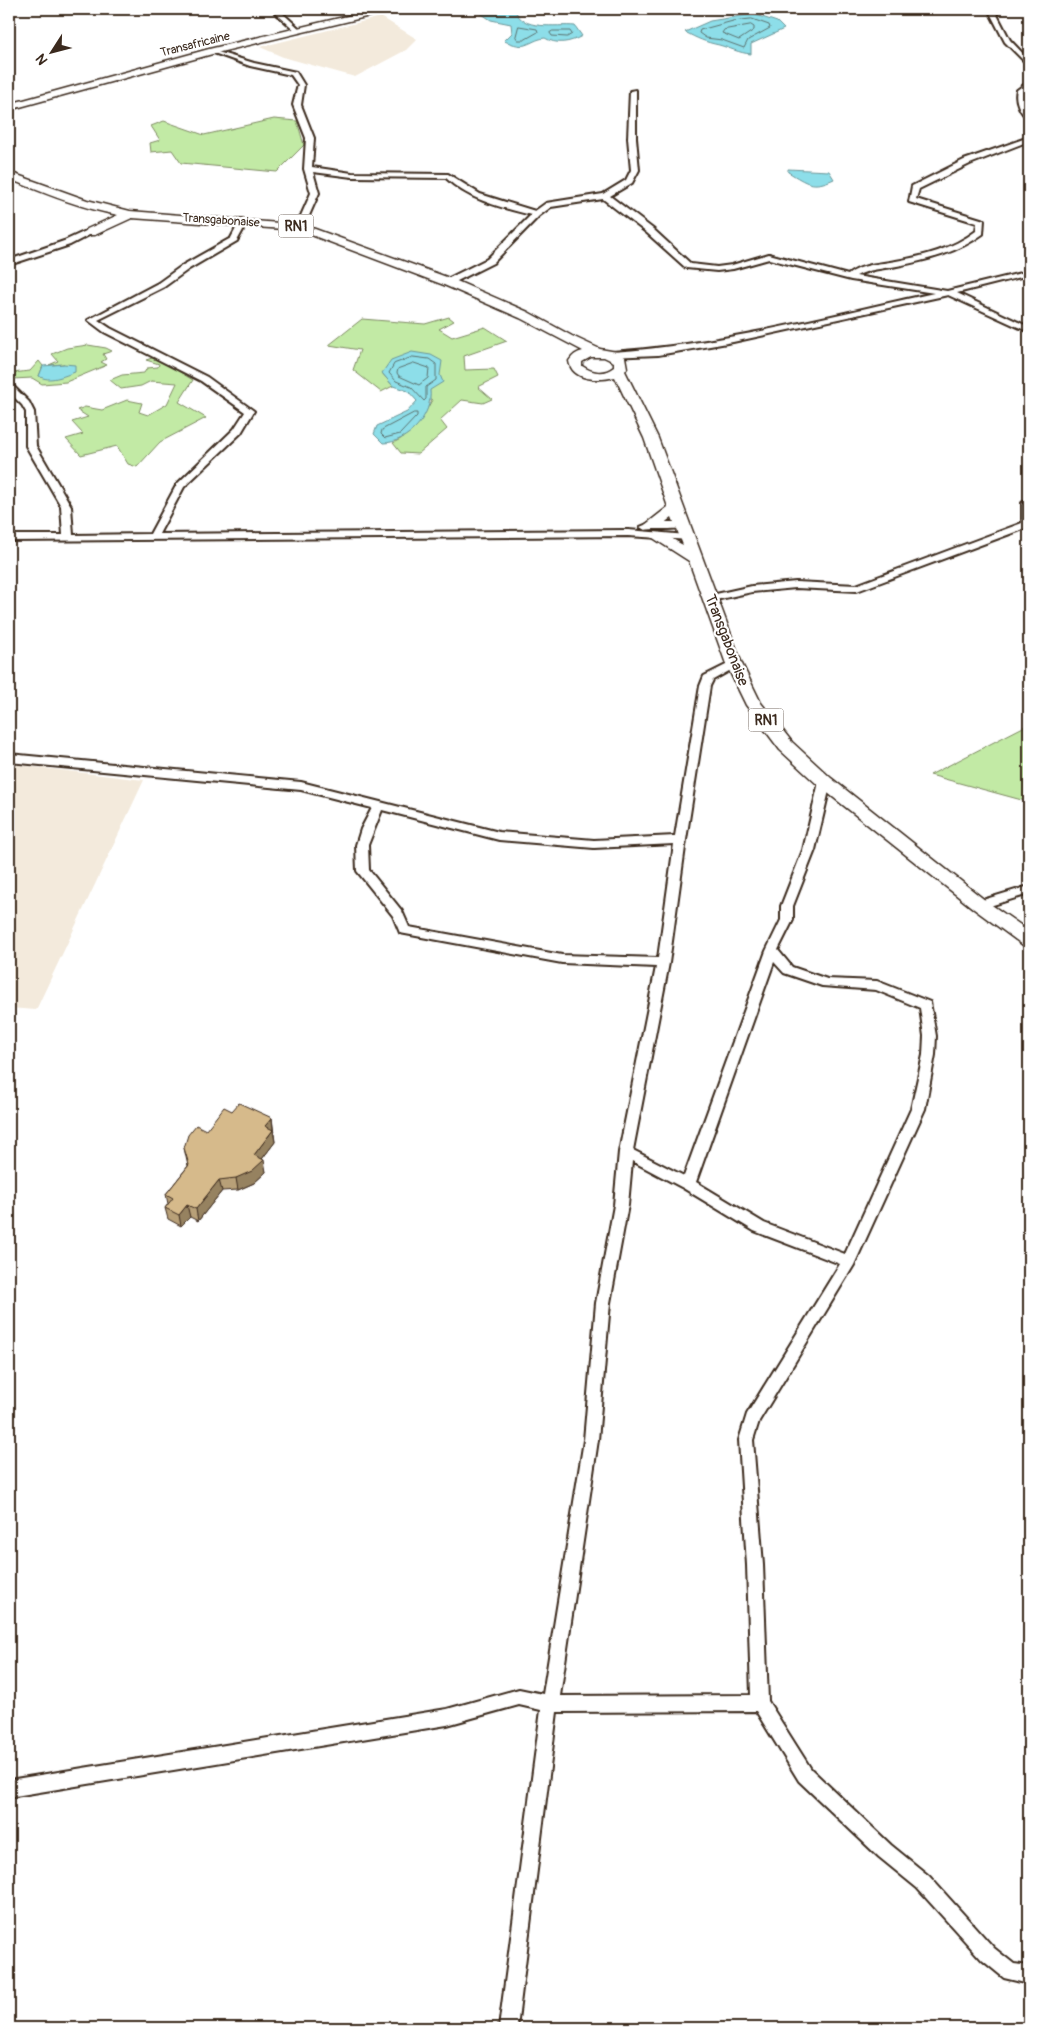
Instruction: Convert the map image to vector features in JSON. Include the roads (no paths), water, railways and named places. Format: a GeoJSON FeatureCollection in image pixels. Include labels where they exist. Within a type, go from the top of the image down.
{"type":"FeatureCollection","features":[{"type":"Feature","properties":{"kind":"highway","name":"Transafricaine"},"geometry":{"type":"LineString","coordinates":[[9,107],[213,52],[388,9]]}},
{"type":"Feature","properties":{"kind":"highway","name":"Transgabonaise"},"geometry":{"type":"LineString","coordinates":[[9,175],[72,200],[108,211],[300,227],[448,282],[524,315],[567,339],[596,352]]}},
{"type":"Feature","properties":{"kind":"highway"},"geometry":{"type":"LineString","coordinates":[[91,232],[108,211]]}},
{"type":"Feature","properties":{"kind":"highway"},"geometry":{"type":"LineString","coordinates":[[91,232],[130,214]]}},
{"type":"Feature","properties":{"kind":"highway","name":"Transgabonaise"},"geometry":{"type":"LineString","coordinates":[[567,339],[580,356],[575,361],[576,367],[581,372],[600,376],[614,385],[633,404]]}},
{"type":"Feature","properties":{"kind":"highway"},"geometry":{"type":"LineString","coordinates":[[580,356],[596,352],[617,363],[600,376]]}},
{"type":"Feature","properties":{"kind":"highway","name":"Transgabonaise"},"geometry":{"type":"LineString","coordinates":[[617,363],[633,404],[651,438],[676,508],[712,598],[734,664],[754,705],[786,746],[825,782],[980,905],[1029,940]]}},
{"type":"Feature","properties":{"kind":"highway"},"geometry":{"type":"LineString","coordinates":[[676,508],[654,531],[696,559]]}},
{"type":"Feature","properties":{"kind":"street"},"geometry":{"type":"LineString","coordinates":[[274,9],[299,31]]}},
{"type":"Feature","properties":{"kind":"street"},"geometry":{"type":"LineString","coordinates":[[991,9],[1007,41],[1029,64]]}},
{"type":"Feature","properties":{"kind":"street"},"geometry":{"type":"LineString","coordinates":[[213,52],[294,74],[301,85],[297,105],[310,138],[308,169],[315,193],[300,227]]}},
{"type":"Feature","properties":{"kind":"street"},"geometry":{"type":"LineString","coordinates":[[1029,83],[1019,91],[1019,99],[1029,117]]}},
{"type":"Feature","properties":{"kind":"street"},"geometry":{"type":"LineString","coordinates":[[448,282],[490,261],[536,214],[550,205],[605,196],[629,181],[635,170],[632,138],[634,92]]}},
{"type":"Feature","properties":{"kind":"street"},"geometry":{"type":"LineString","coordinates":[[851,278],[852,275],[866,267],[889,265],[952,250],[969,242],[980,232],[981,222],[912,200],[915,188],[967,162],[1029,138]]}},
{"type":"Feature","properties":{"kind":"street"},"geometry":{"type":"LineString","coordinates":[[308,169],[352,175],[448,176],[457,186],[491,200],[536,214]]}},
{"type":"Feature","properties":{"kind":"street"},"geometry":{"type":"LineString","coordinates":[[605,196],[650,231],[688,266],[717,269],[733,267],[769,256],[851,278],[949,293],[1029,330]]}},
{"type":"Feature","properties":{"kind":"street"},"geometry":{"type":"LineString","coordinates":[[154,535],[180,486],[238,431],[250,411],[204,380],[107,330],[92,320],[161,285],[186,266],[234,239],[244,221]]}},
{"type":"Feature","properties":{"kind":"street"},"geometry":{"type":"LineString","coordinates":[[9,263],[67,243],[91,232]]}},
{"type":"Feature","properties":{"kind":"street"},"geometry":{"type":"LineString","coordinates":[[617,363],[658,352],[733,339],[949,293],[1029,273]]}},
{"type":"Feature","properties":{"kind":"street"},"geometry":{"type":"LineString","coordinates":[[617,363],[658,352]]}},
{"type":"Feature","properties":{"kind":"street"},"geometry":{"type":"LineString","coordinates":[[9,386],[26,404],[30,412],[30,446],[66,506],[68,537]]}},
{"type":"Feature","properties":{"kind":"street"},"geometry":{"type":"LineString","coordinates":[[712,598],[752,589],[796,585],[857,588],[1027,525],[1027,503],[1029,501]]}},
{"type":"Feature","properties":{"kind":"street"},"geometry":{"type":"LineString","coordinates":[[9,538],[685,531]]}},
{"type":"Feature","properties":{"kind":"street"},"geometry":{"type":"LineString","coordinates":[[508,2028],[550,1704],[591,1440],[603,1303],[621,1205],[626,1152],[663,963],[680,840],[705,686],[708,678],[734,664]]}},
{"type":"Feature","properties":{"kind":"street"},"geometry":{"type":"LineString","coordinates":[[9,758],[301,786],[499,836],[594,844],[680,840]]}},
{"type":"Feature","properties":{"kind":"street"},"geometry":{"type":"LineString","coordinates":[[688,1184],[772,951],[787,920],[787,906],[809,850],[825,782]]}},
{"type":"Feature","properties":{"kind":"street"},"geometry":{"type":"LineString","coordinates":[[379,806],[362,838],[361,864],[363,871],[398,914],[404,930],[562,959],[663,963]]}},
{"type":"Feature","properties":{"kind":"street"},"geometry":{"type":"LineString","coordinates":[[980,905],[1029,890]]}},
{"type":"Feature","properties":{"kind":"street"},"geometry":{"type":"LineString","coordinates":[[772,951],[788,970],[826,983],[877,986],[926,1005],[930,1036],[929,1054],[918,1109],[848,1261],[752,1419],[746,1440],[755,1565],[760,1703],[805,1775],[885,1851],[923,1882],[988,1954],[1010,1972],[1029,1975]]}},
{"type":"Feature","properties":{"kind":"street"},"geometry":{"type":"LineString","coordinates":[[626,1152],[688,1184],[759,1227],[848,1261]]}},
{"type":"Feature","properties":{"kind":"street"},"geometry":{"type":"LineString","coordinates":[[9,1788],[447,1717],[519,1696],[550,1704],[760,1703]]}},
{"type":"Feature","properties":{"kind":"water"},"geometry":{"type":"Polygon","coordinates":[[[474,9],[515,9],[524,21],[540,25],[575,26],[582,36],[563,42],[554,42],[545,38],[520,46],[504,41],[512,33],[511,24],[491,20],[474,9]]]}},
{"type":"Feature","properties":{"kind":"water"},"geometry":{"type":"Polygon","coordinates":[[[753,14],[777,22],[784,29],[751,44],[751,54],[706,41],[685,32],[710,21],[753,14]]]}},
{"type":"Feature","properties":{"kind":"water"},"geometry":{"type":"Polygon","coordinates":[[[788,169],[829,171],[834,179],[820,184],[810,183],[788,172],[788,169]]]}},
{"type":"Feature","properties":{"kind":"water"},"geometry":{"type":"Polygon","coordinates":[[[412,352],[431,355],[442,361],[440,375],[443,382],[430,390],[427,409],[417,426],[401,438],[383,443],[374,434],[377,426],[407,412],[417,401],[408,391],[393,386],[382,373],[391,360],[412,352]]]}},
{"type":"Feature","properties":{"kind":"water"},"geometry":{"type":"Polygon","coordinates":[[[75,365],[75,372],[52,379],[39,376],[43,366],[75,365]]]}}]}
